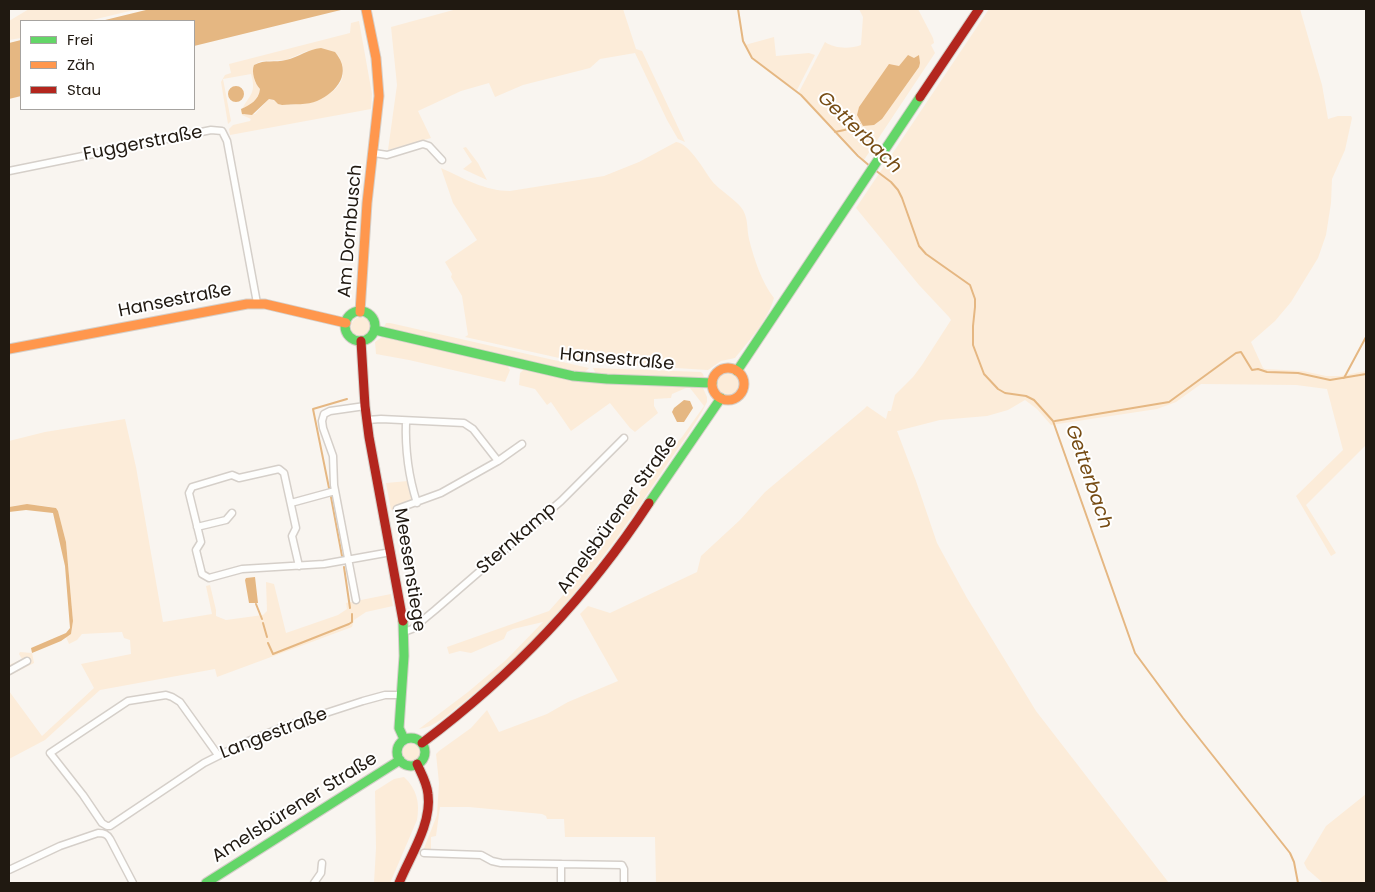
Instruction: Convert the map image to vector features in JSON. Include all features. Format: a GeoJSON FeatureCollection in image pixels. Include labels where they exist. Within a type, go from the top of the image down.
{"type":"FeatureCollection","features":[{"type":"Feature","properties":{"kind":"street"},"geometry":{"type":"LineString","coordinates":[[737,371],[979,9]]}},
{"type":"Feature","properties":{"kind":"street","name":"Am Dornbusch"},"geometry":{"type":"LineString","coordinates":[[360,312],[367,203],[379,96],[378,71],[367,10]]}},
{"type":"Feature","properties":{"kind":"street","name":"Fuggerstraße"},"geometry":{"type":"LineString","coordinates":[[9,170],[211,130],[222,131],[227,140],[256,303]]}},
{"type":"Feature","properties":{"kind":"street","name":"Am Dornbusch"},"geometry":{"type":"LineString","coordinates":[[374,153],[387,155],[422,144],[429,146],[442,160]]}},
{"type":"Feature","properties":{"kind":"street","name":"Hansestraße"},"geometry":{"type":"LineString","coordinates":[[9,349],[256,303],[346,323]]}},
{"type":"Feature","properties":{"kind":"street"},"geometry":{"type":"LineString","coordinates":[[360,312],[367,313],[373,319],[375,330],[370,337],[361,341],[348,335],[346,323],[353,314],[360,312]]}},
{"type":"Feature","properties":{"kind":"street","name":"Hansestraße"},"geometry":{"type":"LineString","coordinates":[[375,330],[573,376],[712,383]]}},
{"type":"Feature","properties":{"kind":"street","name":"Meesenstiege"},"geometry":{"type":"LineString","coordinates":[[361,341],[367,420],[404,632],[399,728],[404,739]]}},
{"type":"Feature","properties":{"kind":"street"},"geometry":{"type":"LineString","coordinates":[[732,369],[737,371],[744,381],[742,392],[732,400],[721,398],[714,392],[712,383],[714,377],[722,370],[732,369]]}},
{"type":"Feature","properties":{"kind":"street","name":"Amelsbürener Straße"},"geometry":{"type":"LineString","coordinates":[[422,743],[476,703],[506,677],[576,603],[633,528],[721,398]]}},
{"type":"Feature","properties":{"kind":"street"},"geometry":{"type":"LineString","coordinates":[[356,600],[335,492],[333,456],[322,420],[324,414],[330,411],[365,406]]}},
{"type":"Feature","properties":{"kind":"street"},"geometry":{"type":"LineString","coordinates":[[367,420],[470,425],[498,461]]}},
{"type":"Feature","properties":{"kind":"street"},"geometry":{"type":"LineString","coordinates":[[406,421],[407,462],[417,503]]}},
{"type":"Feature","properties":{"kind":"street","name":"Sternkamp"},"geometry":{"type":"LineString","coordinates":[[404,632],[412,629],[429,616],[562,501],[624,438]]}},
{"type":"Feature","properties":{"kind":"street"},"geometry":{"type":"LineString","coordinates":[[397,509],[417,503],[456,486],[522,444]]}},
{"type":"Feature","properties":{"kind":"street"},"geometry":{"type":"LineString","coordinates":[[299,566],[292,536],[296,528],[291,502],[284,473],[279,469],[239,478],[232,475],[192,487],[188,493],[201,542],[196,550],[202,574],[209,578],[249,568],[299,566],[349,561],[391,552]]}},
{"type":"Feature","properties":{"kind":"street"},"geometry":{"type":"LineString","coordinates":[[291,502],[335,492]]}},
{"type":"Feature","properties":{"kind":"street"},"geometry":{"type":"LineString","coordinates":[[197,527],[226,520],[232,513]]}},
{"type":"Feature","properties":{"kind":"street"},"geometry":{"type":"LineString","coordinates":[[9,671],[27,661]]}},
{"type":"Feature","properties":{"kind":"street"},"geometry":{"type":"LineString","coordinates":[[133,883],[102,823],[83,795],[50,754],[123,704],[133,699],[166,695],[176,699],[218,755]]}},
{"type":"Feature","properties":{"kind":"street","name":"Langestraße"},"geometry":{"type":"LineString","coordinates":[[9,870],[62,845],[105,830],[218,755],[266,733],[385,695],[400,695]]}},
{"type":"Feature","properties":{"kind":"street"},"geometry":{"type":"LineString","coordinates":[[399,883],[424,824],[428,809],[428,792],[417,764],[424,758],[425,752],[422,743],[414,738],[404,739]]}},
{"type":"Feature","properties":{"kind":"street","name":"Amelsbürener Straße"},"geometry":{"type":"LineString","coordinates":[[404,739],[398,746],[397,751],[400,760],[408,766],[417,764]]}},
{"type":"Feature","properties":{"kind":"street","name":"Amelsbürener Straße"},"geometry":{"type":"LineString","coordinates":[[206,883],[400,760]]}},
{"type":"Feature","properties":{"kind":"street"},"geometry":{"type":"LineString","coordinates":[[424,853],[481,855],[501,863],[622,865],[624,869],[624,883]]}},
{"type":"Feature","properties":{"kind":"street"},"geometry":{"type":"LineString","coordinates":[[314,883],[321,873],[322,863]]}},
{"type":"Feature","properties":{"kind":"street"},"geometry":{"type":"LineString","coordinates":[[561,864],[561,883]]}},
{"type":"Feature","properties":{"kind":"shaded area"},"geometry":{"type":"Polygon","coordinates":[[[29,9],[138,9],[92,20],[20,20],[20,38],[9,40],[9,21],[29,9]]]}},
{"type":"Feature","properties":{"kind":"shaded area"},"geometry":{"type":"Polygon","coordinates":[[[150,9],[345,9],[195,46],[195,20],[105,20],[150,9]]]}},
{"type":"Feature","properties":{"kind":"shaded area"},"geometry":{"type":"Polygon","coordinates":[[[457,9],[623,9],[636,49],[642,51],[685,142],[678,139],[667,120],[635,53],[600,59],[590,68],[523,85],[495,97],[489,83],[461,91],[418,111],[431,138],[388,150],[397,85],[391,27],[457,9]]]}},
{"type":"Feature","properties":{"kind":"shaded area"},"geometry":{"type":"Polygon","coordinates":[[[859,9],[918,9],[933,38],[934,43],[931,45],[935,53],[864,160],[799,92],[825,42],[843,48],[861,45],[863,17],[859,9]]]}},
{"type":"Feature","properties":{"kind":"shaded area"},"geometry":{"type":"Polygon","coordinates":[[[989,9],[1300,9],[1322,85],[1328,119],[1338,116],[1351,116],[1352,118],[1345,150],[1332,179],[1331,203],[1326,235],[1318,258],[1291,302],[1275,321],[1251,342],[1265,369],[1303,371],[1326,376],[1340,376],[1366,371],[1366,445],[1306,505],[1336,553],[1331,556],[1296,496],[1343,450],[1327,389],[1296,385],[1201,384],[1176,402],[1157,409],[1051,425],[1037,409],[1025,400],[1008,410],[987,416],[940,420],[897,431],[937,543],[967,598],[1036,711],[1169,883],[656,883],[655,837],[565,837],[564,819],[547,819],[542,814],[469,807],[440,807],[436,836],[431,837],[431,849],[436,851],[423,851],[437,815],[439,783],[436,754],[439,751],[471,728],[487,710],[499,732],[547,714],[568,702],[618,681],[580,614],[588,606],[610,613],[697,572],[701,556],[740,520],[765,492],[867,406],[886,419],[888,411],[891,411],[895,395],[922,365],[951,320],[919,285],[856,208],[989,9]]]}},
{"type":"Feature","properties":{"kind":"shaded area"},"geometry":{"type":"Polygon","coordinates":[[[359,21],[372,94],[371,109],[230,135],[229,129],[233,125],[250,121],[251,119],[242,115],[241,111],[242,109],[251,94],[253,90],[253,81],[251,74],[223,79],[231,121],[228,124],[221,82],[225,75],[231,73],[229,64],[350,33],[351,23],[359,21]],[[307,51],[286,60],[261,61],[254,65],[253,71],[255,81],[260,89],[259,93],[254,102],[242,109],[244,115],[255,114],[269,99],[283,105],[306,102],[329,94],[337,87],[342,78],[343,68],[338,55],[307,51]]]}},
{"type":"Feature","properties":{"kind":"shaded area"},"geometry":{"type":"Polygon","coordinates":[[[774,37],[776,56],[809,53],[815,55],[797,90],[761,65],[745,45],[774,37]]]}},
{"type":"Feature","properties":{"kind":"shaded area"},"geometry":{"type":"Polygon","coordinates":[[[20,40],[20,96],[9,99],[9,43],[20,40]]]}},
{"type":"Feature","properties":{"kind":"shaded area"},"geometry":{"type":"Polygon","coordinates":[[[321,48],[335,52],[343,67],[340,81],[331,92],[317,101],[305,104],[282,105],[269,99],[252,115],[242,114],[241,109],[253,102],[258,96],[260,89],[253,74],[254,65],[262,62],[286,60],[321,48]]]}},
{"type":"Feature","properties":{"kind":"shaded area"},"geometry":{"type":"Polygon","coordinates":[[[908,55],[914,58],[919,55],[919,67],[882,119],[874,125],[863,126],[857,115],[859,107],[889,64],[899,66],[908,55]]]}},
{"type":"Feature","properties":{"kind":"shaded area"},"geometry":{"type":"Polygon","coordinates":[[[236,86],[244,94],[236,102],[228,94],[236,86]]]}},
{"type":"Feature","properties":{"kind":"shaded area"},"geometry":{"type":"Polygon","coordinates":[[[676,142],[691,152],[712,181],[742,208],[756,263],[762,278],[774,298],[763,322],[735,358],[721,361],[708,370],[577,362],[465,337],[468,335],[462,296],[445,262],[477,240],[453,203],[441,168],[466,180],[492,189],[510,191],[604,176],[639,162],[676,142]]]}},
{"type":"Feature","properties":{"kind":"shaded area"},"geometry":{"type":"Polygon","coordinates":[[[466,147],[478,163],[487,180],[463,169],[472,162],[463,148],[466,147]]]}},
{"type":"Feature","properties":{"kind":"shaded area"},"geometry":{"type":"Polygon","coordinates":[[[361,317],[368,320],[371,327],[368,334],[361,337],[354,334],[351,327],[354,320],[361,317]]]}},
{"type":"Feature","properties":{"kind":"shaded area"},"geometry":{"type":"Polygon","coordinates":[[[386,323],[589,368],[584,373],[563,369],[391,330],[384,327],[386,323]]]}},
{"type":"Feature","properties":{"kind":"shaded area"},"geometry":{"type":"Polygon","coordinates":[[[382,337],[506,364],[510,370],[505,382],[376,354],[375,342],[382,337]]]}},
{"type":"Feature","properties":{"kind":"shaded area"},"geometry":{"type":"Polygon","coordinates":[[[525,368],[703,388],[707,402],[691,429],[618,536],[546,626],[491,679],[452,712],[436,723],[419,729],[506,660],[543,622],[513,629],[507,632],[504,639],[471,653],[460,651],[449,654],[447,647],[549,611],[602,546],[667,453],[682,437],[704,406],[690,388],[686,388],[672,394],[671,398],[654,399],[654,406],[658,413],[635,432],[610,403],[571,431],[551,402],[547,405],[535,389],[519,385],[520,373],[525,368]]]}},
{"type":"Feature","properties":{"kind":"shaded area"},"geometry":{"type":"Polygon","coordinates":[[[593,368],[701,372],[704,377],[596,374],[593,368]]]}},
{"type":"Feature","properties":{"kind":"shaded area"},"geometry":{"type":"Polygon","coordinates":[[[729,372],[734,373],[740,379],[740,389],[734,395],[729,396],[724,395],[718,389],[717,384],[718,379],[724,373],[729,372]]]}},
{"type":"Feature","properties":{"kind":"shaded area"},"geometry":{"type":"Polygon","coordinates":[[[684,400],[690,401],[693,408],[684,422],[677,422],[672,412],[684,400]]]}},
{"type":"Feature","properties":{"kind":"shaded area"},"geometry":{"type":"Polygon","coordinates":[[[125,419],[136,467],[163,622],[212,614],[206,586],[210,585],[216,616],[226,620],[263,615],[267,611],[266,582],[274,584],[286,633],[338,615],[347,609],[346,603],[391,594],[393,606],[366,612],[354,620],[352,627],[217,677],[215,669],[100,690],[45,740],[9,759],[9,691],[42,736],[94,688],[81,664],[131,654],[130,640],[124,638],[122,632],[82,634],[77,640],[69,644],[66,637],[71,634],[73,621],[66,542],[58,511],[56,508],[38,505],[9,507],[9,441],[45,432],[125,419]]]}},
{"type":"Feature","properties":{"kind":"shaded area"},"geometry":{"type":"Polygon","coordinates":[[[408,481],[412,497],[411,502],[391,510],[386,483],[408,481]]]}},
{"type":"Feature","properties":{"kind":"shaded area"},"geometry":{"type":"Polygon","coordinates":[[[27,504],[56,508],[58,511],[66,542],[73,621],[71,634],[61,641],[32,653],[31,648],[66,633],[70,628],[65,566],[53,513],[26,510],[9,512],[9,507],[27,504]]]}},
{"type":"Feature","properties":{"kind":"shaded area"},"geometry":{"type":"Polygon","coordinates":[[[255,577],[258,603],[249,603],[245,580],[246,578],[255,577]]]}},
{"type":"Feature","properties":{"kind":"shaded area"},"geometry":{"type":"Polygon","coordinates":[[[20,652],[32,653],[34,663],[9,676],[9,665],[22,659],[19,654],[20,652]]]}},
{"type":"Feature","properties":{"kind":"shaded area"},"geometry":{"type":"Polygon","coordinates":[[[407,743],[415,743],[420,748],[418,759],[407,761],[402,756],[402,748],[407,743]]]}},
{"type":"Feature","properties":{"kind":"shaded area"},"geometry":{"type":"Polygon","coordinates":[[[404,777],[415,791],[418,808],[417,820],[390,883],[374,883],[376,848],[375,791],[394,779],[404,777]]]}},
{"type":"Feature","properties":{"kind":"shaded area"},"geometry":{"type":"Polygon","coordinates":[[[1366,794],[1366,883],[1323,883],[1307,869],[1304,863],[1326,826],[1366,794]]]}},
{"type":"Feature","properties":{"kind":"waterway","name":"Getterbach"},"geometry":{"type":"LineString","coordinates":[[738,9],[743,41],[752,58],[801,95],[858,156],[871,167]]}},
{"type":"Feature","properties":{"kind":"waterway"},"geometry":{"type":"LineString","coordinates":[[835,132],[860,124]]}},
{"type":"Feature","properties":{"kind":"waterway","name":"Getterbach"},"geometry":{"type":"LineString","coordinates":[[875,170],[898,190],[919,246],[926,254],[970,285],[975,299],[973,345],[984,374],[998,389],[1005,393],[1026,396],[1034,400],[1053,421],[1135,653],[1183,718],[1290,853],[1294,862],[1298,883]]}},
{"type":"Feature","properties":{"kind":"waterway"},"geometry":{"type":"LineString","coordinates":[[1344,378],[1366,337]]}},
{"type":"Feature","properties":{"kind":"waterway"},"geometry":{"type":"LineString","coordinates":[[1055,421],[1169,402],[1236,353],[1241,352],[1252,370],[1298,373],[1330,380],[1366,374]]}},
{"type":"Feature","properties":{"kind":"waterway"},"geometry":{"type":"LineString","coordinates":[[329,488],[313,409],[347,399]]}},
{"type":"Feature","properties":{"kind":"waterway"},"geometry":{"type":"LineString","coordinates":[[331,497],[342,556]]}},
{"type":"Feature","properties":{"kind":"waterway"},"geometry":{"type":"LineString","coordinates":[[344,567],[350,608]]}},
{"type":"Feature","properties":{"kind":"waterway"},"geometry":{"type":"LineString","coordinates":[[256,604],[262,619]]}},
{"type":"Feature","properties":{"kind":"waterway"},"geometry":{"type":"LineString","coordinates":[[268,643],[273,654],[349,624],[352,622],[352,614]]}},
{"type":"Feature","properties":{"kind":"waterway"},"geometry":{"type":"LineString","coordinates":[[263,623],[267,637]]}},
{"type":"Feature","properties":{"kind":"traffic: fast"},"geometry":{"type":"LineString","coordinates":[[737,371],[920,97]]}},
{"type":"Feature","properties":{"kind":"traffic: fast"},"geometry":{"type":"LineString","coordinates":[[360,311],[366,312],[374,320],[375,326],[374,332],[366,340],[360,341],[354,340],[346,332],[345,326],[346,320],[354,312],[360,311]]}},
{"type":"Feature","properties":{"kind":"traffic: fast"},"geometry":{"type":"LineString","coordinates":[[375,330],[573,376],[712,383]]}},
{"type":"Feature","properties":{"kind":"traffic: fast"},"geometry":{"type":"LineString","coordinates":[[649,503],[721,398]]}},
{"type":"Feature","properties":{"kind":"traffic: fast"},"geometry":{"type":"LineString","coordinates":[[403,621],[404,656],[399,728],[404,739]]}},
{"type":"Feature","properties":{"kind":"traffic: fast"},"geometry":{"type":"LineString","coordinates":[[411,738],[421,742],[425,752],[421,762],[411,766],[401,762],[397,752],[401,742],[411,738]]}},
{"type":"Feature","properties":{"kind":"traffic: fast"},"geometry":{"type":"LineString","coordinates":[[206,883],[400,760]]}},
{"type":"Feature","properties":{"kind":"traffic: slow"},"geometry":{"type":"LineString","coordinates":[[360,312],[367,203],[379,96],[376,58],[366,9]]}},
{"type":"Feature","properties":{"kind":"traffic: slow"},"geometry":{"type":"LineString","coordinates":[[9,349],[247,304],[265,304],[346,323]]}},
{"type":"Feature","properties":{"kind":"traffic: slow"},"geometry":{"type":"LineString","coordinates":[[728,368],[734,369],[739,373],[743,378],[744,384],[743,390],[739,395],[734,399],[728,400],[722,399],[717,395],[713,390],[712,384],[713,378],[717,373],[722,369],[728,368]]}},
{"type":"Feature","properties":{"kind":"traffic: jam"},"geometry":{"type":"LineString","coordinates":[[920,97],[979,9]]}},
{"type":"Feature","properties":{"kind":"traffic: jam"},"geometry":{"type":"LineString","coordinates":[[361,341],[369,437],[403,621]]}},
{"type":"Feature","properties":{"kind":"traffic: jam"},"geometry":{"type":"LineString","coordinates":[[422,743],[487,690],[546,633],[600,571],[649,503]]}},
{"type":"Feature","properties":{"kind":"traffic: jam"},"geometry":{"type":"LineString","coordinates":[[399,883],[419,840],[427,817],[427,790],[424,778],[417,764]]}}]}
